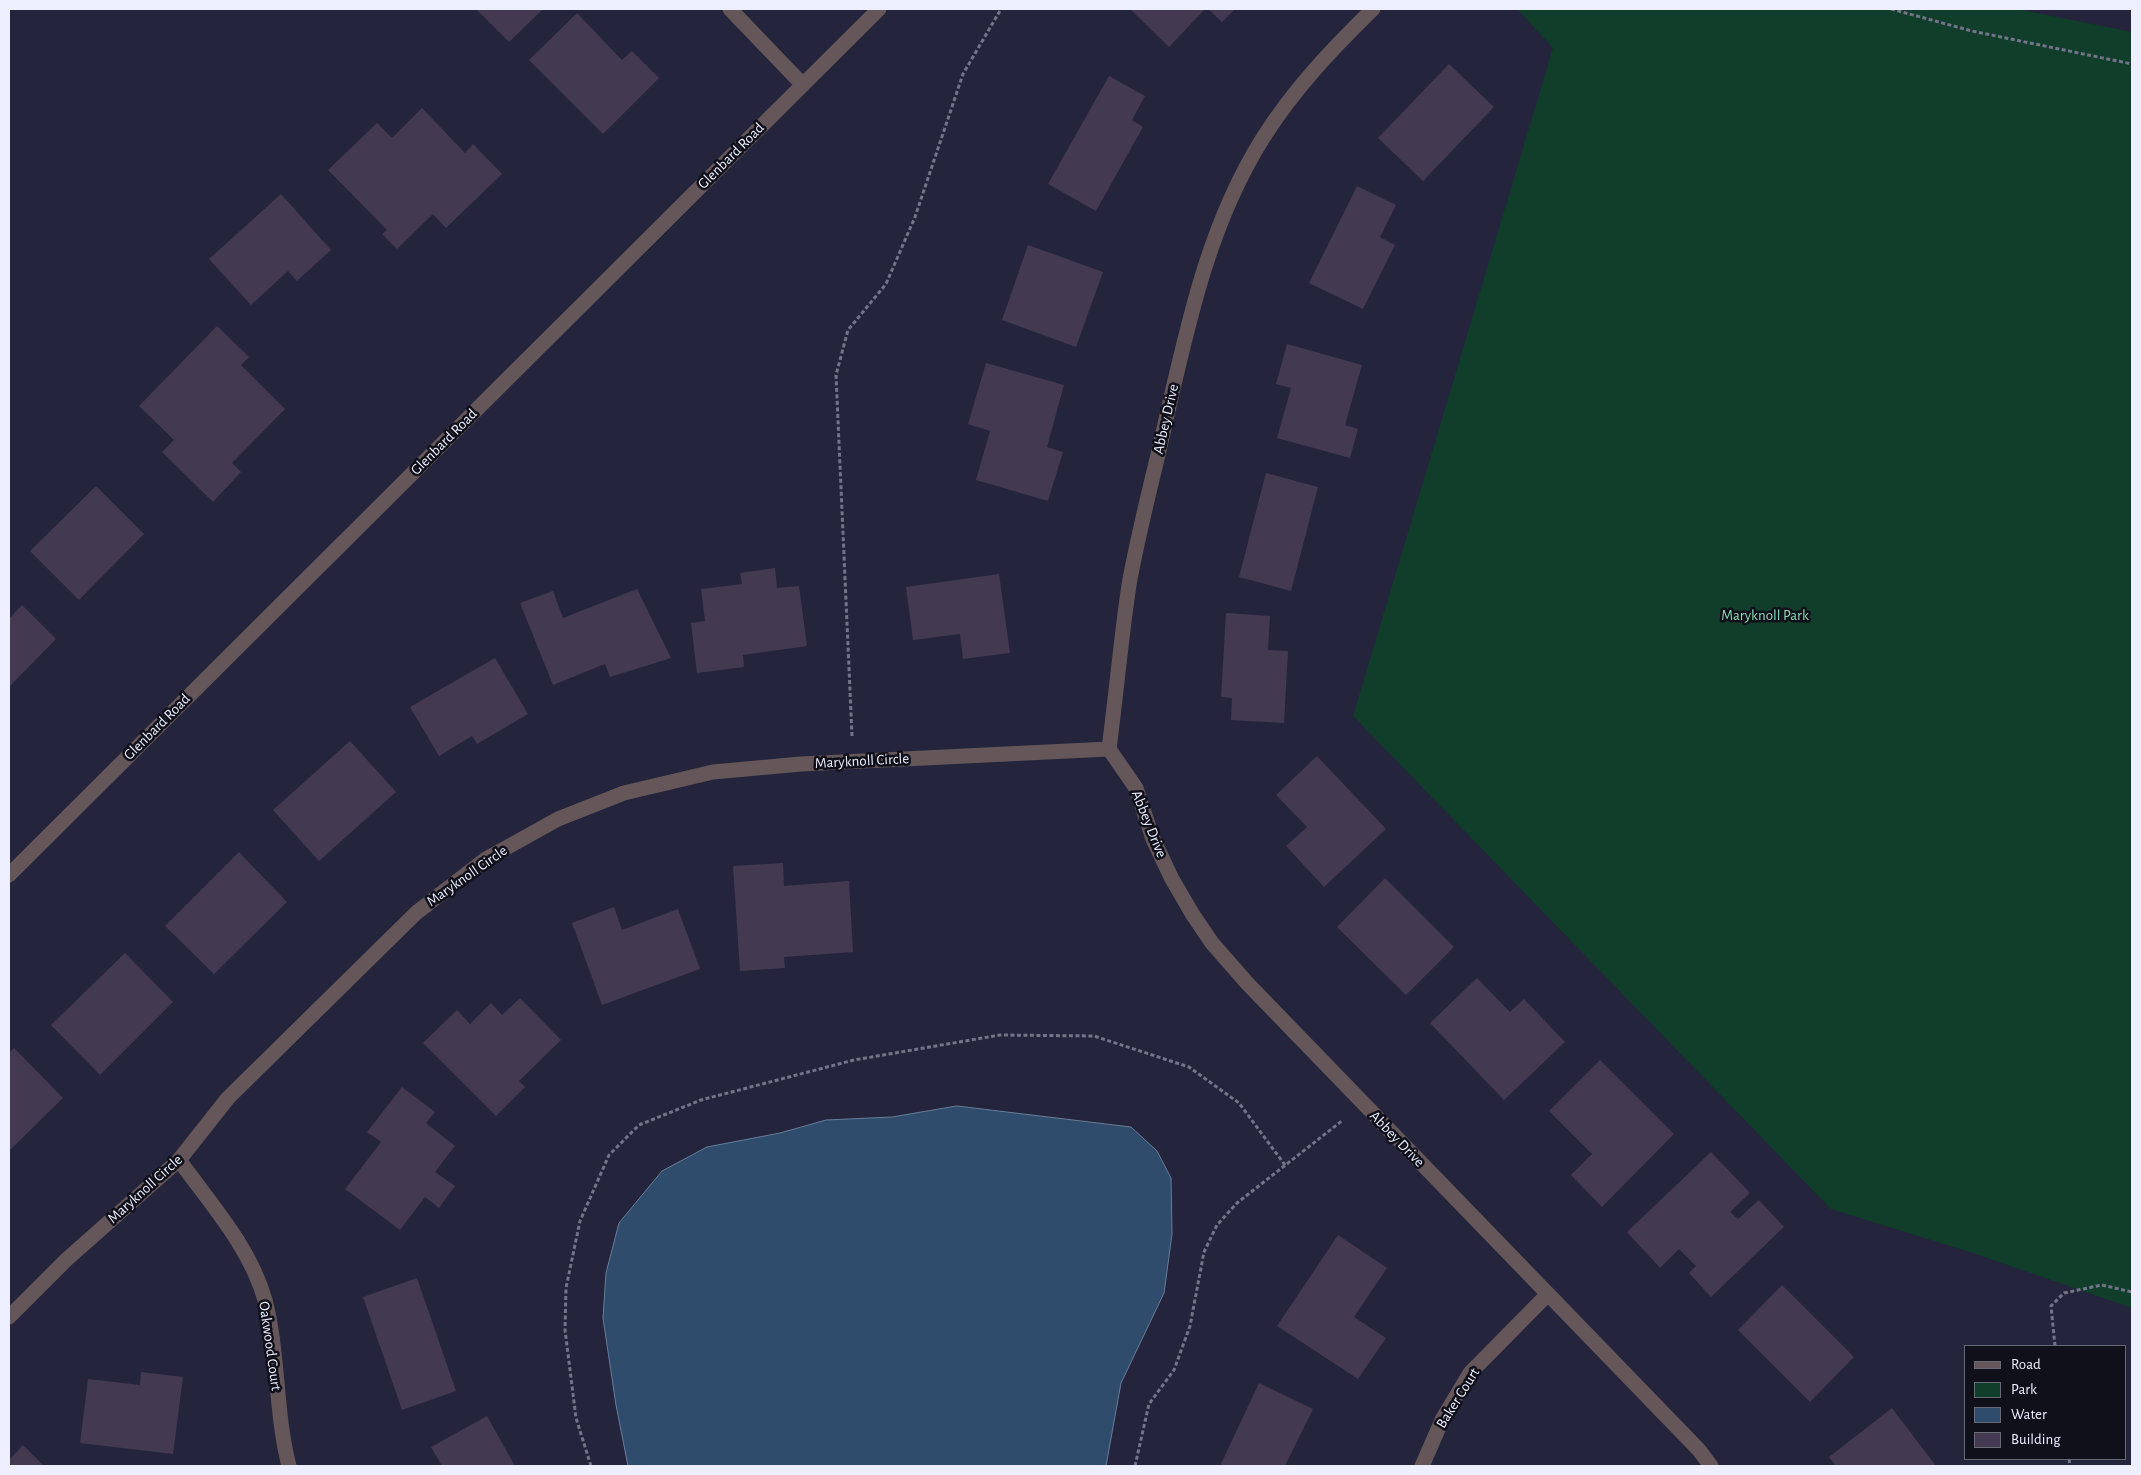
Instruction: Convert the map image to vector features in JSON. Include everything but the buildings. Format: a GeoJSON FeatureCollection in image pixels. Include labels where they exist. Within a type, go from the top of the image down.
{"type":"FeatureCollection","features":[{"type":"Feature","properties":{"kind":"street"},"geometry":{"type":"LineString","coordinates":[[730,9],[803,85]]}},
{"type":"Feature","properties":{"kind":"street","name":"Glenbard Road"},"geometry":{"type":"LineString","coordinates":[[9,875],[879,9]]}},
{"type":"Feature","properties":{"kind":"street","name":"Abbey Drive"},"geometry":{"type":"LineString","coordinates":[[1373,9],[1322,59],[1263,138],[1227,208],[1207,258],[1186,332],[1130,584],[1109,750],[1136,788],[1153,839],[1172,878],[1212,943],[1247,983],[1363,1104],[1699,1450],[1711,1466]]}},
{"type":"Feature","properties":{"kind":"street","name":"Maryknoll Circle"},"geometry":{"type":"LineString","coordinates":[[9,1317],[66,1260],[179,1160],[228,1098],[416,913],[486,859],[558,819],[633,791],[713,772],[853,761],[1109,750]]}},
{"type":"Feature","properties":{"kind":"street","name":"Oakwood Court"},"geometry":{"type":"LineString","coordinates":[[179,1160],[244,1250],[264,1299],[272,1338],[281,1435],[289,1466]]}},
{"type":"Feature","properties":{"kind":"street","name":"Baker Court"},"geometry":{"type":"LineString","coordinates":[[1422,1466],[1443,1418],[1470,1373],[1548,1294]]}},
{"type":"Feature","properties":{"kind":"path"},"geometry":{"type":"LineString","coordinates":[[853,761],[836,375],[848,330],[886,284],[916,216],[963,74],[1001,9]]}},
{"type":"Feature","properties":{"kind":"path"},"geometry":{"type":"LineString","coordinates":[[1891,9],[1972,31],[2132,64]]}},
{"type":"Feature","properties":{"kind":"path"},"geometry":{"type":"LineString","coordinates":[[591,1466],[576,1418],[564,1330],[566,1288],[580,1221],[609,1154],[639,1125],[701,1100],[854,1060],[1000,1035],[1094,1036],[1188,1067],[1239,1103],[1285,1165]]}},
{"type":"Feature","properties":{"kind":"path"},"geometry":{"type":"LineString","coordinates":[[1135,1466],[1149,1404],[1174,1370],[1190,1326],[1204,1252],[1217,1225],[1236,1203],[1363,1104]]}},
{"type":"Feature","properties":{"kind":"path"},"geometry":{"type":"LineString","coordinates":[[2055,1345],[2051,1306],[2064,1293],[2102,1285],[2132,1292]]}},
{"type":"Feature","properties":{"kind":"green space","name":"Maryknoll Park"},"geometry":{"type":"Polygon","coordinates":[[[1517,9],[2017,9],[2132,32],[2132,1308],[1973,1253],[1831,1209],[1353,716],[1553,48],[1517,9]]]}},
{"type":"Feature","properties":{"kind":"water"},"geometry":{"type":"Polygon","coordinates":[[[957,1106],[1131,1127],[1157,1151],[1171,1178],[1172,1234],[1164,1293],[1121,1383],[1106,1466],[628,1466],[616,1405],[603,1318],[606,1273],[619,1223],[662,1171],[707,1147],[780,1133],[826,1120],[892,1117],[957,1106]]]}}]}
